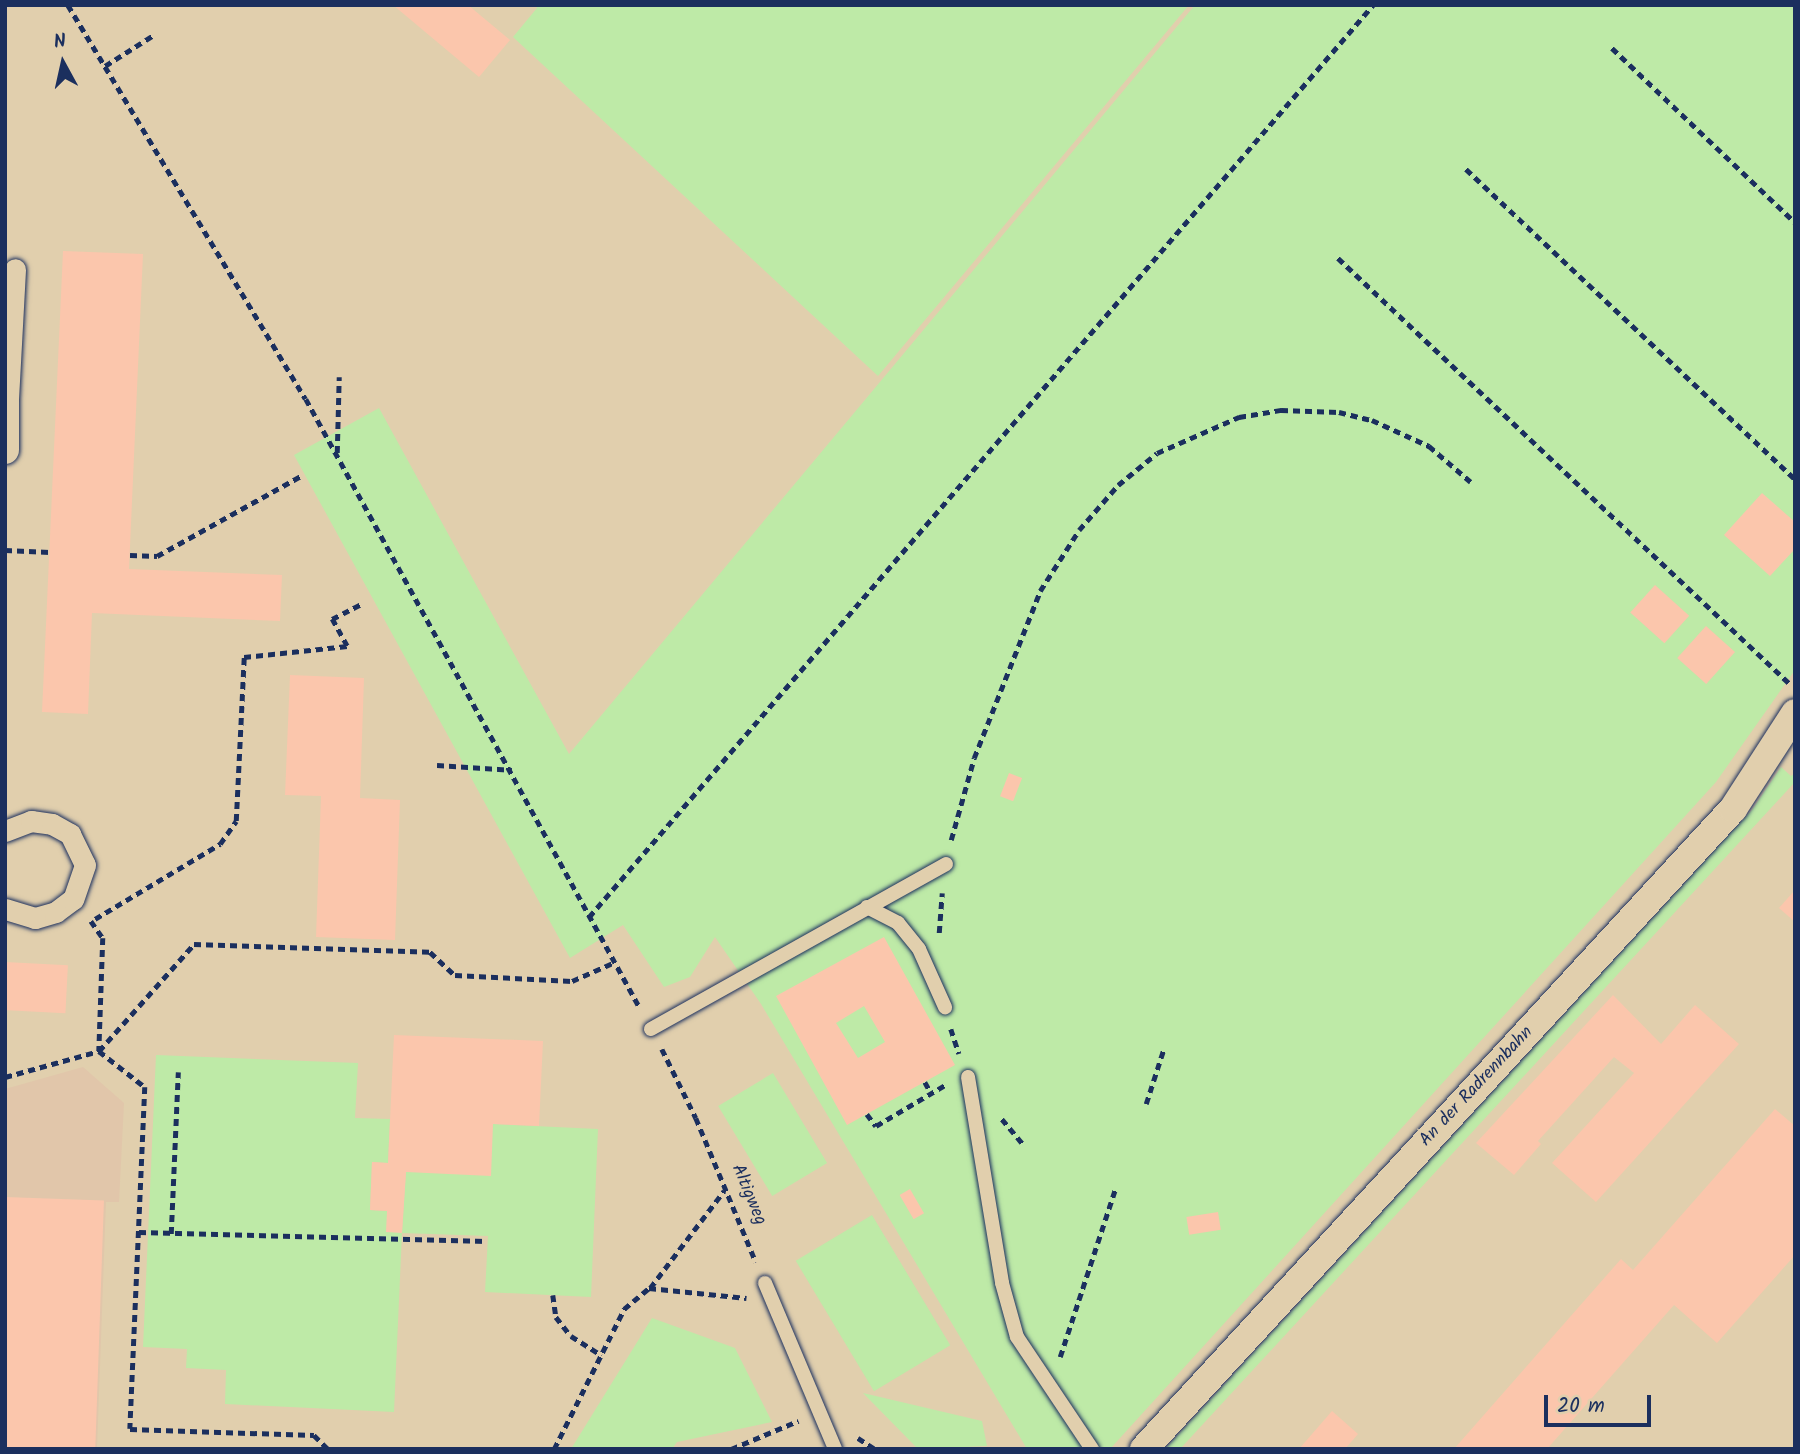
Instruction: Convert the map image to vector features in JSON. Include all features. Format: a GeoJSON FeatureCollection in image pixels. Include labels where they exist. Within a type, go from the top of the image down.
{"type":"FeatureCollection","features":[{"type":"Feature","properties":{"kind":"street"},"geometry":{"type":"LineString","coordinates":[[5,450],[15,269]]}},
{"type":"Feature","properties":{"kind":"street","name":"An der Radrennbahn"},"geometry":{"type":"LineString","coordinates":[[1144,1449],[1732,809],[1795,713]]}},
{"type":"Feature","properties":{"kind":"street"},"geometry":{"type":"LineString","coordinates":[[5,831],[31,821],[52,824],[70,834],[85,865],[73,899],[56,912],[35,918],[5,909]]}},
{"type":"Feature","properties":{"kind":"lane"},"geometry":{"type":"LineString","coordinates":[[651,1029],[946,864]]}},
{"type":"Feature","properties":{"kind":"lane"},"geometry":{"type":"LineString","coordinates":[[867,907],[898,923],[919,949],[945,1007]]}},
{"type":"Feature","properties":{"kind":"lane"},"geometry":{"type":"LineString","coordinates":[[961,1078],[1002,1283],[1017,1337],[1050,1392],[1092,1449]]}},
{"type":"Feature","properties":{"kind":"lane"},"geometry":{"type":"LineString","coordinates":[[765,1283],[835,1449]]}},
{"type":"Feature","properties":{"kind":"path","name":"Altigweg"},"geometry":{"type":"LineString","coordinates":[[68,5],[337,454],[512,770],[696,1118],[724,1191],[765,1283]]}},
{"type":"Feature","properties":{"kind":"path"},"geometry":{"type":"LineString","coordinates":[[589,917],[1373,5]]}},
{"type":"Feature","properties":{"kind":"path"},"geometry":{"type":"LineString","coordinates":[[105,66],[152,36]]}},
{"type":"Feature","properties":{"kind":"path"},"geometry":{"type":"LineString","coordinates":[[1612,48],[1795,222]]}},
{"type":"Feature","properties":{"kind":"path"},"geometry":{"type":"LineString","coordinates":[[1466,169],[1795,479]]}},
{"type":"Feature","properties":{"kind":"path"},"geometry":{"type":"LineString","coordinates":[[1338,258],[1795,688]]}},
{"type":"Feature","properties":{"kind":"path"},"geometry":{"type":"LineString","coordinates":[[337,454],[340,377]]}},
{"type":"Feature","properties":{"kind":"path"},"geometry":{"type":"LineString","coordinates":[[946,864],[974,758],[1040,591],[1079,530],[1118,485],[1157,453],[1239,417],[1281,410],[1339,412],[1372,420],[1429,446],[1471,482]]}},
{"type":"Feature","properties":{"kind":"path"},"geometry":{"type":"LineString","coordinates":[[130,555],[157,556],[301,475]]}},
{"type":"Feature","properties":{"kind":"path"},"geometry":{"type":"LineString","coordinates":[[5,550],[50,552]]}},
{"type":"Feature","properties":{"kind":"path"},"geometry":{"type":"LineString","coordinates":[[91,922],[219,844],[236,821],[244,657],[347,646],[332,619],[363,603]]}},
{"type":"Feature","properties":{"kind":"path"},"geometry":{"type":"LineString","coordinates":[[437,765],[512,770]]}},
{"type":"Feature","properties":{"kind":"path"},"geometry":{"type":"LineString","coordinates":[[73,899],[103,938],[99,1051]]}},
{"type":"Feature","properties":{"kind":"path"},"geometry":{"type":"LineString","coordinates":[[5,1077],[99,1051],[194,943],[430,952],[455,975],[559,981],[572,981],[615,962]]}},
{"type":"Feature","properties":{"kind":"path"},"geometry":{"type":"LineString","coordinates":[[1146,1104],[1164,1048]]}},
{"type":"Feature","properties":{"kind":"path"},"geometry":{"type":"LineString","coordinates":[[99,1051],[145,1087],[130,1429],[313,1436],[328,1449]]}},
{"type":"Feature","properties":{"kind":"path"},"geometry":{"type":"LineString","coordinates":[[171,1234],[178,1072]]}},
{"type":"Feature","properties":{"kind":"path"},"geometry":{"type":"LineString","coordinates":[[867,1114],[876,1126],[961,1078]]}},
{"type":"Feature","properties":{"kind":"path"},"geometry":{"type":"LineString","coordinates":[[925,1082],[931,1093]]}},
{"type":"Feature","properties":{"kind":"path"},"geometry":{"type":"LineString","coordinates":[[1050,1392],[1115,1190]]}},
{"type":"Feature","properties":{"kind":"path"},"geometry":{"type":"LineString","coordinates":[[554,1449],[624,1308],[649,1288],[724,1191]]}},
{"type":"Feature","properties":{"kind":"path"},"geometry":{"type":"LineString","coordinates":[[139,1232],[487,1241]]}},
{"type":"Feature","properties":{"kind":"path"},"geometry":{"type":"LineString","coordinates":[[649,1288],[774,1301]]}},
{"type":"Feature","properties":{"kind":"path"},"geometry":{"type":"LineString","coordinates":[[554,1295],[556,1317],[571,1336],[601,1355]]}},
{"type":"Feature","properties":{"kind":"path"},"geometry":{"type":"LineString","coordinates":[[731,1449],[818,1413]]}},
{"type":"Feature","properties":{"kind":"shaded area"},"geometry":{"type":"Polygon","coordinates":[[[83,1067],[124,1103],[119,1202],[106,1202],[97,1449],[5,1449],[5,1089],[83,1067]]]}},
{"type":"Feature","properties":{"kind":"green space"},"geometry":{"type":"Polygon","coordinates":[[[535,5],[1189,5],[878,376],[513,37],[537,8],[535,5]]]}},
{"type":"Feature","properties":{"kind":"green space"},"geometry":{"type":"Polygon","coordinates":[[[1195,5],[1795,5],[1795,670],[1716,782],[1110,1449],[1027,1449],[761,1004],[715,937],[690,977],[664,987],[623,925],[570,958],[294,455],[379,408],[569,754],[1195,5]]]}},
{"type":"Feature","properties":{"kind":"green space"},"geometry":{"type":"Polygon","coordinates":[[[1781,767],[1791,776],[1795,773],[1795,782],[1180,1449],[1165,1449],[1752,810],[1781,767]]]}},
{"type":"Feature","properties":{"kind":"green space"},"geometry":{"type":"Polygon","coordinates":[[[156,1055],[358,1063],[355,1118],[390,1119],[388,1163],[372,1162],[370,1210],[387,1211],[402,1232],[406,1172],[493,1124],[598,1129],[591,1297],[485,1292],[488,1236],[402,1233],[394,1412],[225,1404],[226,1370],[186,1368],[187,1349],[143,1347],[156,1055]]]}},
{"type":"Feature","properties":{"kind":"green space"},"geometry":{"type":"Polygon","coordinates":[[[773,1073],[827,1163],[772,1196],[718,1106],[773,1073]]]}},
{"type":"Feature","properties":{"kind":"green space"},"geometry":{"type":"Polygon","coordinates":[[[872,1215],[950,1345],[874,1391],[796,1261],[872,1215]]]}},
{"type":"Feature","properties":{"kind":"green space"},"geometry":{"type":"Polygon","coordinates":[[[652,1318],[735,1348],[772,1422],[677,1442],[672,1449],[571,1449],[652,1318]]]}},
{"type":"Feature","properties":{"kind":"green space"},"geometry":{"type":"Polygon","coordinates":[[[863,1393],[982,1421],[987,1446],[918,1449],[863,1393]]]}},
{"type":"Feature","properties":{"kind":"building"},"geometry":{"type":"Polygon","coordinates":[[[393,5],[468,5],[510,40],[479,77],[393,5]]]}},
{"type":"Feature","properties":{"kind":"building"},"geometry":{"type":"Polygon","coordinates":[[[63,251],[143,254],[129,569],[282,575],[280,621],[92,613],[88,714],[42,712],[63,251]]]}},
{"type":"Feature","properties":{"kind":"building"},"geometry":{"type":"Polygon","coordinates":[[[1762,493],[1795,522],[1795,549],[1770,576],[1724,535],[1762,493]]]}},
{"type":"Feature","properties":{"kind":"building"},"geometry":{"type":"Polygon","coordinates":[[[1655,585],[1689,616],[1664,643],[1630,612],[1655,585]]]}},
{"type":"Feature","properties":{"kind":"building"},"geometry":{"type":"Polygon","coordinates":[[[1706,626],[1735,652],[1706,684],[1677,658],[1706,626]]]}},
{"type":"Feature","properties":{"kind":"building"},"geometry":{"type":"Polygon","coordinates":[[[290,675],[364,678],[360,798],[400,800],[395,940],[316,937],[321,796],[285,795],[290,675]]]}},
{"type":"Feature","properties":{"kind":"building"},"geometry":{"type":"Polygon","coordinates":[[[1009,773],[1022,778],[1013,801],[1000,796],[1009,773]]]}},
{"type":"Feature","properties":{"kind":"building"},"geometry":{"type":"Polygon","coordinates":[[[1795,890],[1795,922],[1779,908],[1795,890]]]}},
{"type":"Feature","properties":{"kind":"building"},"geometry":{"type":"Polygon","coordinates":[[[884,937],[955,1065],[847,1125],[776,996],[884,937]],[[864,1006],[836,1023],[858,1058],[885,1042],[864,1006]]]}},
{"type":"Feature","properties":{"kind":"building"},"geometry":{"type":"Polygon","coordinates":[[[5,962],[68,965],[65,1013],[5,1010],[5,962]]]}},
{"type":"Feature","properties":{"kind":"building"},"geometry":{"type":"Polygon","coordinates":[[[1613,995],[1661,1044],[1695,1005],[1739,1044],[1596,1202],[1552,1163],[1634,1073],[1614,1057],[1538,1141],[1541,1144],[1514,1175],[1476,1143],[1613,995]]]}},
{"type":"Feature","properties":{"kind":"building"},"geometry":{"type":"Polygon","coordinates":[[[394,1035],[543,1041],[539,1126],[493,1124],[491,1176],[406,1172],[402,1233],[386,1232],[387,1211],[370,1210],[372,1162],[388,1163],[394,1035]]]}},
{"type":"Feature","properties":{"kind":"building"},"geometry":{"type":"Polygon","coordinates":[[[1775,1109],[1795,1126],[1795,1255],[1717,1343],[1674,1305],[1547,1449],[1454,1449],[1621,1259],[1633,1270],[1775,1109]]]}},
{"type":"Feature","properties":{"kind":"building"},"geometry":{"type":"Polygon","coordinates":[[[910,1189],[924,1213],[914,1219],[900,1195],[910,1189]]]}},
{"type":"Feature","properties":{"kind":"building"},"geometry":{"type":"Polygon","coordinates":[[[5,1197],[104,1200],[95,1449],[5,1449],[5,1197]]]}},
{"type":"Feature","properties":{"kind":"building"},"geometry":{"type":"Polygon","coordinates":[[[1218,1212],[1221,1230],[1189,1235],[1186,1217],[1218,1212]]]}},
{"type":"Feature","properties":{"kind":"building"},"geometry":{"type":"Polygon","coordinates":[[[1332,1411],[1358,1434],[1345,1449],[1299,1449],[1332,1411]]]}}]}
